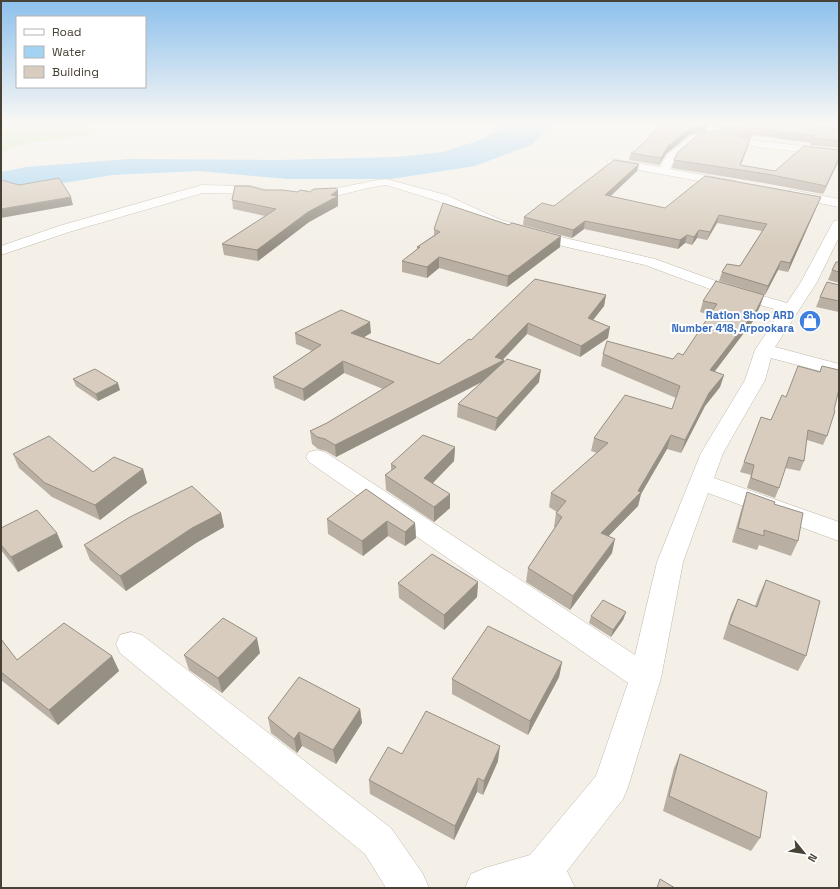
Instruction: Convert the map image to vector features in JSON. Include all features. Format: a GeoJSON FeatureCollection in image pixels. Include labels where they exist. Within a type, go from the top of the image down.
{"type":"FeatureCollection","features":[{"type":"Feature","properties":{"kind":"street"},"geometry":{"type":"LineString","coordinates":[[625,164],[740,184]]}},
{"type":"Feature","properties":{"kind":"street"},"geometry":{"type":"LineString","coordinates":[[663,171],[667,164]]}},
{"type":"Feature","properties":{"kind":"street"},"geometry":{"type":"LineString","coordinates":[[294,194],[332,193],[368,184],[386,182],[399,184],[442,198],[496,223],[559,241],[650,262],[732,292],[791,309]]}},
{"type":"Feature","properties":{"kind":"street"},"geometry":{"type":"LineString","coordinates":[[1,251],[64,229],[202,189],[252,190],[266,194],[280,194]]}},
{"type":"Feature","properties":{"kind":"street"},"geometry":{"type":"LineString","coordinates":[[779,191],[839,203]]}},
{"type":"Feature","properties":{"kind":"street"},"geometry":{"type":"LineString","coordinates":[[486,888],[548,879],[610,787],[645,678],[670,562],[712,453],[754,380],[764,350],[791,309],[816,284],[839,224]]}},
{"type":"Feature","properties":{"kind":"street"},"geometry":{"type":"LineString","coordinates":[[764,350],[839,370]]}},
{"type":"Feature","properties":{"kind":"street"},"geometry":{"type":"LineString","coordinates":[[317,456],[645,678]]}},
{"type":"Feature","properties":{"kind":"street"},"geometry":{"type":"LineString","coordinates":[[701,482],[839,532]]}},
{"type":"Feature","properties":{"kind":"street"},"geometry":{"type":"LineString","coordinates":[[131,644],[378,841],[409,888]]}},
{"type":"Feature","properties":{"kind":"water"},"geometry":{"type":"Polygon","coordinates":[[[58,164],[479,164],[391,179],[287,179],[199,171],[113,175],[1,193],[1,172],[26,167],[58,164]]]}},
{"type":"Feature","properties":{"kind":"building"},"geometry":{"type":"Polygon","coordinates":[[[608,164],[638,164],[605,195],[665,208],[705,176],[821,197],[790,263],[781,261],[768,286],[722,272],[727,264],[740,266],[767,224],[719,215],[710,232],[699,230],[694,237],[687,235],[680,240],[585,221],[573,230],[524,217],[542,203],[554,206],[608,164]]]}},
{"type":"Feature","properties":{"kind":"building"},"geometry":{"type":"Polygon","coordinates":[[[704,164],[740,164],[775,171],[783,164],[836,164],[826,186],[767,174],[704,164]]]}},
{"type":"Feature","properties":{"kind":"building"},"geometry":{"type":"Polygon","coordinates":[[[59,178],[71,197],[1,209],[1,180],[19,185],[59,178]]]}},
{"type":"Feature","properties":{"kind":"building"},"geometry":{"type":"Polygon","coordinates":[[[235,186],[249,186],[264,190],[297,192],[301,190],[310,192],[314,189],[336,188],[338,190],[331,195],[338,196],[308,212],[257,250],[222,244],[276,209],[232,200],[235,186]]]}},
{"type":"Feature","properties":{"kind":"building"},"geometry":{"type":"Polygon","coordinates":[[[443,203],[509,225],[512,223],[561,236],[508,276],[439,257],[427,267],[402,261],[420,247],[417,247],[440,232],[434,229],[443,203]]]}},
{"type":"Feature","properties":{"kind":"building"},"geometry":{"type":"Polygon","coordinates":[[[836,262],[839,262],[839,272],[832,270],[836,262]]]}},
{"type":"Feature","properties":{"kind":"building"},"geometry":{"type":"Polygon","coordinates":[[[535,279],[606,295],[588,318],[610,327],[581,346],[528,323],[495,357],[504,360],[335,445],[325,439],[317,437],[310,431],[327,423],[394,382],[343,361],[303,389],[273,377],[321,345],[295,333],[341,310],[370,322],[351,333],[439,364],[469,339],[471,340],[535,279]]]}},
{"type":"Feature","properties":{"kind":"building"},"geometry":{"type":"Polygon","coordinates":[[[716,281],[764,295],[757,309],[710,370],[724,375],[709,393],[685,440],[671,435],[638,491],[641,492],[601,533],[615,539],[573,596],[528,568],[562,517],[556,513],[566,501],[551,493],[608,443],[594,438],[625,395],[672,409],[680,386],[603,354],[607,341],[673,359],[678,353],[683,355],[717,304],[703,301],[716,281]]]}},
{"type":"Feature","properties":{"kind":"building"},"geometry":{"type":"Polygon","coordinates":[[[827,282],[839,285],[839,301],[820,297],[827,282]]]}},
{"type":"Feature","properties":{"kind":"building"},"geometry":{"type":"Polygon","coordinates":[[[507,359],[541,370],[497,418],[458,404],[507,359]]]}},
{"type":"Feature","properties":{"kind":"building"},"geometry":{"type":"Polygon","coordinates":[[[798,366],[820,372],[822,366],[839,370],[839,389],[835,411],[827,436],[808,430],[804,461],[789,457],[779,488],[751,478],[754,465],[744,462],[761,417],[771,420],[782,395],[786,397],[798,366]]]}},
{"type":"Feature","properties":{"kind":"building"},"geometry":{"type":"Polygon","coordinates":[[[95,369],[118,383],[96,394],[73,379],[95,369]]]}},
{"type":"Feature","properties":{"kind":"building"},"geometry":{"type":"Polygon","coordinates":[[[423,435],[455,447],[424,478],[450,494],[434,507],[385,475],[396,467],[391,464],[423,435]]]}},
{"type":"Feature","properties":{"kind":"building"},"geometry":{"type":"Polygon","coordinates":[[[49,436],[93,472],[114,457],[143,469],[95,505],[45,483],[13,454],[49,436]]]}},
{"type":"Feature","properties":{"kind":"building"},"geometry":{"type":"Polygon","coordinates":[[[192,486],[221,513],[192,528],[120,576],[84,545],[130,517],[192,486]]]}},
{"type":"Feature","properties":{"kind":"building"},"geometry":{"type":"Polygon","coordinates":[[[366,489],[415,523],[405,532],[387,521],[362,541],[327,519],[366,489]]]}},
{"type":"Feature","properties":{"kind":"building"},"geometry":{"type":"Polygon","coordinates":[[[747,492],[775,502],[774,504],[803,513],[798,541],[764,530],[764,536],[738,528],[747,492]]]}},
{"type":"Feature","properties":{"kind":"building"},"geometry":{"type":"Polygon","coordinates":[[[37,510],[57,533],[11,557],[1,545],[1,528],[37,510]]]}},
{"type":"Feature","properties":{"kind":"building"},"geometry":{"type":"Polygon","coordinates":[[[432,554],[478,582],[444,615],[398,583],[432,554]]]}},
{"type":"Feature","properties":{"kind":"building"},"geometry":{"type":"Polygon","coordinates":[[[766,580],[820,601],[806,656],[729,624],[738,599],[757,607],[766,580]]]}},
{"type":"Feature","properties":{"kind":"building"},"geometry":{"type":"Polygon","coordinates":[[[603,600],[626,612],[613,630],[591,616],[603,600]]]}},
{"type":"Feature","properties":{"kind":"building"},"geometry":{"type":"Polygon","coordinates":[[[223,618],[257,638],[218,678],[184,655],[223,618]]]}},
{"type":"Feature","properties":{"kind":"building"},"geometry":{"type":"Polygon","coordinates":[[[64,623],[112,656],[49,710],[1,672],[1,639],[17,660],[64,623]]]}},
{"type":"Feature","properties":{"kind":"building"},"geometry":{"type":"Polygon","coordinates":[[[488,626],[562,662],[530,721],[452,679],[488,626]]]}},
{"type":"Feature","properties":{"kind":"building"},"geometry":{"type":"Polygon","coordinates":[[[299,677],[360,709],[333,750],[299,732],[294,739],[268,718],[299,677]]]}},
{"type":"Feature","properties":{"kind":"building"},"geometry":{"type":"Polygon","coordinates":[[[426,711],[500,746],[484,781],[478,778],[455,826],[369,780],[388,747],[402,754],[426,711]]]}},
{"type":"Feature","properties":{"kind":"building"},"geometry":{"type":"Polygon","coordinates":[[[680,754],[767,792],[760,838],[669,796],[680,754]]]}},
{"type":"Feature","properties":{"kind":"building"},"geometry":{"type":"Polygon","coordinates":[[[660,879],[675,888],[657,888],[660,879]]]}},
{"type":"Feature","properties":{"kind":"place","name":"Ration Shop ARD Number 418, Arpookara"},"geometry":{"type":"Point","coordinates":[810,321]}}]}
